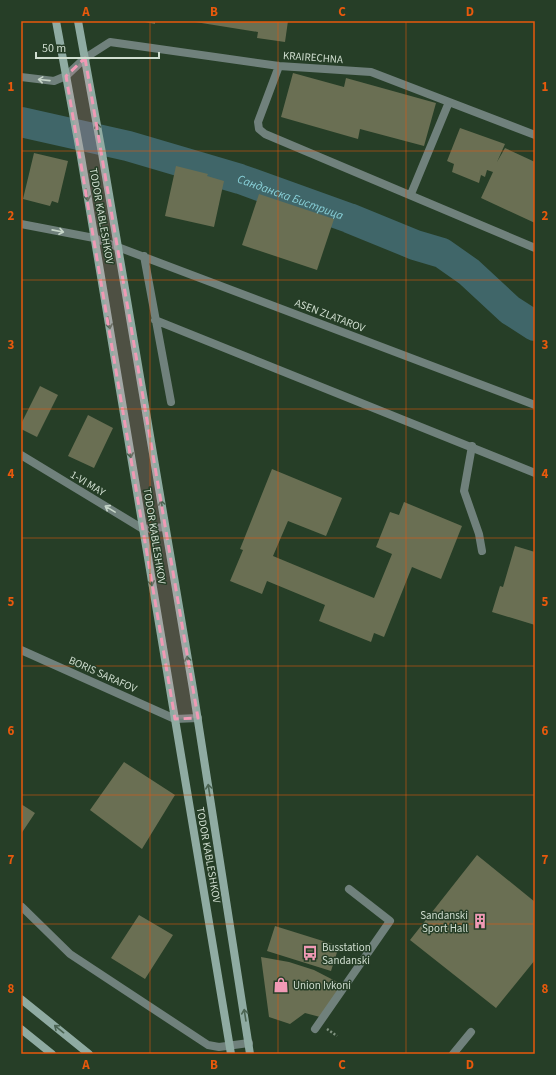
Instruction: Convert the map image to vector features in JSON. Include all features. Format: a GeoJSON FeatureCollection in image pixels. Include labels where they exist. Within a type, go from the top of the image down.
{"type":"FeatureCollection","features":[{"type":"Feature","properties":{"kind":"street","name":"TODOR KABLESHKOV"},"geometry":{"type":"LineString","coordinates":[[56,21],[81,157],[231,1050]]}},
{"type":"Feature","properties":{"kind":"street","name":"TODOR KABLESHKOV"},"geometry":{"type":"LineString","coordinates":[[78,21],[102,153],[198,718],[250,1054]]}},
{"type":"Feature","properties":{"kind":"street","name":"KRAIRECHNA"},"geometry":{"type":"LineString","coordinates":[[66,76],[85,58],[110,42],[279,66],[371,72],[535,135]]}},
{"type":"Feature","properties":{"kind":"street"},"geometry":{"type":"LineString","coordinates":[[279,66],[258,122],[259,129],[265,134],[411,194],[535,248]]}},
{"type":"Feature","properties":{"kind":"street"},"geometry":{"type":"LineString","coordinates":[[21,77],[54,81],[66,76]]}},
{"type":"Feature","properties":{"kind":"street"},"geometry":{"type":"LineString","coordinates":[[411,194],[449,102]]}},
{"type":"Feature","properties":{"kind":"street","name":"ASEN ZLATAROV"},"geometry":{"type":"LineString","coordinates":[[21,224],[94,238],[118,246],[535,405]]}},
{"type":"Feature","properties":{"kind":"street"},"geometry":{"type":"LineString","coordinates":[[144,256],[171,402]]}},
{"type":"Feature","properties":{"kind":"street"},"geometry":{"type":"LineString","coordinates":[[155,320],[535,472]]}},
{"type":"Feature","properties":{"kind":"street"},"geometry":{"type":"LineString","coordinates":[[472,446],[464,491],[479,534],[482,551]]}},
{"type":"Feature","properties":{"kind":"street","name":"1-VI MAY"},"geometry":{"type":"LineString","coordinates":[[21,455],[143,529]]}},
{"type":"Feature","properties":{"kind":"street"},"geometry":{"type":"LineString","coordinates":[[143,529],[166,527]]}},
{"type":"Feature","properties":{"kind":"street","name":"BORIS SARAFOV"},"geometry":{"type":"LineString","coordinates":[[21,650],[175,719]]}},
{"type":"Feature","properties":{"kind":"street"},"geometry":{"type":"LineString","coordinates":[[175,719],[198,718]]}},
{"type":"Feature","properties":{"kind":"street"},"geometry":{"type":"LineString","coordinates":[[315,1028],[390,922],[349,889]]}},
{"type":"Feature","properties":{"kind":"street"},"geometry":{"type":"LineString","coordinates":[[22,907],[70,954],[208,1045],[231,1050],[249,1043]]}},
{"type":"Feature","properties":{"kind":"street"},"geometry":{"type":"LineString","coordinates":[[21,999],[89,1054]]}},
{"type":"Feature","properties":{"kind":"street"},"geometry":{"type":"LineString","coordinates":[[21,1029],[52,1054]]}},
{"type":"Feature","properties":{"kind":"street"},"geometry":{"type":"LineString","coordinates":[[453,1054],[471,1032]]}},
{"type":"Feature","properties":{"kind":"highlighted area"},"geometry":{"type":"Polygon","coordinates":[[[85,58],[198,718],[175,719],[66,76],[85,58]]]}},
{"type":"Feature","properties":{"kind":"building"},"geometry":{"type":"Polygon","coordinates":[[[140,21],[155,21],[155,24],[140,21]]]}},
{"type":"Feature","properties":{"kind":"building"},"geometry":{"type":"Polygon","coordinates":[[[189,21],[288,21],[285,42],[257,38],[258,32],[189,21]]]}},
{"type":"Feature","properties":{"kind":"building"},"geometry":{"type":"Polygon","coordinates":[[[293,73],[344,87],[346,78],[436,103],[424,146],[360,129],[358,139],[281,117],[293,73]]]}},
{"type":"Feature","properties":{"kind":"building"},"geometry":{"type":"Polygon","coordinates":[[[460,128],[505,144],[497,162],[505,148],[535,162],[535,223],[481,198],[493,172],[487,170],[485,177],[481,175],[479,183],[452,172],[454,164],[447,161],[460,128]]]}},
{"type":"Feature","properties":{"kind":"building"},"geometry":{"type":"Polygon","coordinates":[[[34,153],[68,161],[58,203],[52,201],[50,206],[23,199],[34,153]]]}},
{"type":"Feature","properties":{"kind":"building"},"geometry":{"type":"Polygon","coordinates":[[[176,166],[208,174],[207,176],[224,181],[214,227],[165,216],[176,166]]]}},
{"type":"Feature","properties":{"kind":"building"},"geometry":{"type":"Polygon","coordinates":[[[259,194],[334,219],[317,270],[242,245],[259,194]]]}},
{"type":"Feature","properties":{"kind":"building"},"geometry":{"type":"Polygon","coordinates":[[[40,386],[58,395],[37,437],[21,429],[21,424],[40,386]]]}},
{"type":"Feature","properties":{"kind":"building"},"geometry":{"type":"Polygon","coordinates":[[[88,415],[113,428],[94,468],[68,456],[88,415]]]}},
{"type":"Feature","properties":{"kind":"building"},"geometry":{"type":"Polygon","coordinates":[[[272,469],[342,498],[326,536],[288,521],[273,556],[374,598],[392,554],[376,547],[390,512],[399,515],[404,502],[462,526],[441,579],[412,567],[384,637],[374,633],[371,642],[319,621],[325,605],[267,581],[262,594],[230,581],[243,550],[240,549],[272,469]]]}},
{"type":"Feature","properties":{"kind":"building"},"geometry":{"type":"Polygon","coordinates":[[[515,546],[535,552],[535,625],[492,612],[500,586],[503,587],[515,546]]]}},
{"type":"Feature","properties":{"kind":"building"},"geometry":{"type":"Polygon","coordinates":[[[124,762],[175,795],[142,849],[90,810],[124,762]]]}},
{"type":"Feature","properties":{"kind":"building"},"geometry":{"type":"Polygon","coordinates":[[[21,804],[35,813],[21,834],[21,804]]]}},
{"type":"Feature","properties":{"kind":"building","name":"Sandanski Sport Hall"},"geometry":{"type":"Polygon","coordinates":[[[477,855],[535,902],[535,960],[496,1008],[410,940],[477,855]]]}},
{"type":"Feature","properties":{"kind":"building"},"geometry":{"type":"Polygon","coordinates":[[[139,915],[173,935],[145,979],[111,958],[139,915]]]}},
{"type":"Feature","properties":{"kind":"building"},"geometry":{"type":"Polygon","coordinates":[[[275,926],[339,946],[331,971],[267,951],[275,926]]]}},
{"type":"Feature","properties":{"kind":"building"},"geometry":{"type":"Polygon","coordinates":[[[261,957],[289,962],[314,970],[343,985],[320,1017],[305,1013],[290,1024],[269,1017],[261,957]]]}},
{"type":"Feature","properties":{"kind":"waterway","name":"Санданска Бистрица"},"geometry":{"type":"LineString","coordinates":[[21,122],[128,146],[240,179],[349,218],[415,245],[442,253],[469,272],[510,310],[535,326]]}},
{"type":"Feature","properties":{"kind":"place","name":"Sandanski Sport Hall"},"geometry":{"type":"Point","coordinates":[480,921]}},
{"type":"Feature","properties":{"kind":"place","name":"Busstation Sandanski"},"geometry":{"type":"Point","coordinates":[310,953]}},
{"type":"Feature","properties":{"kind":"place","name":"Union Ivkoni"},"geometry":{"type":"Point","coordinates":[281,985]}}]}
